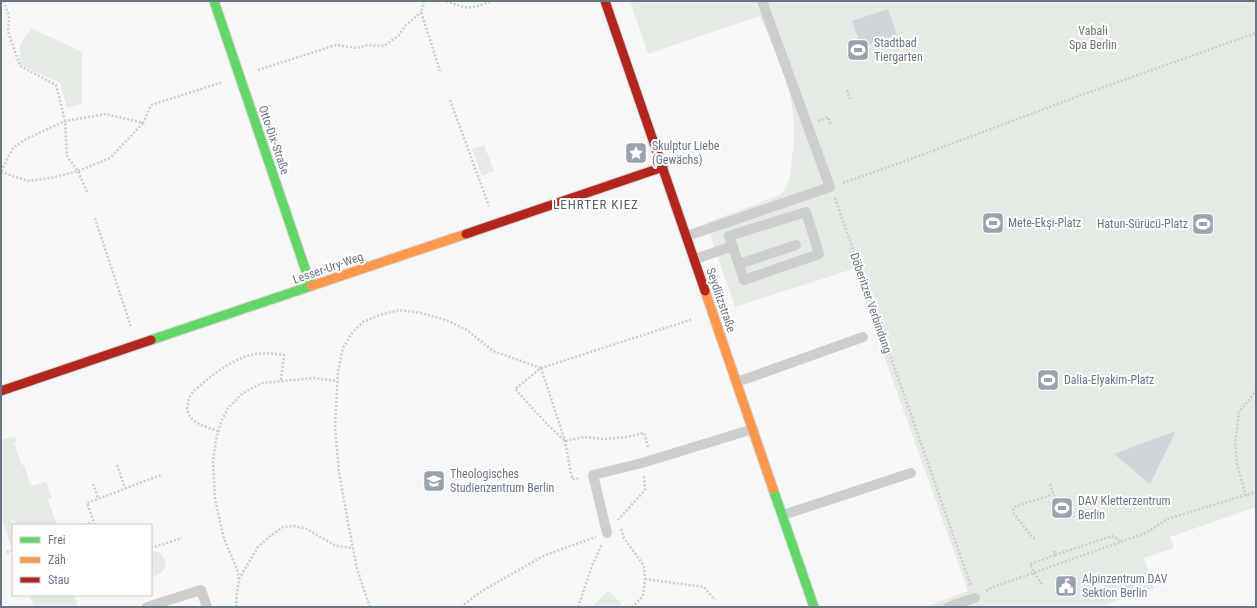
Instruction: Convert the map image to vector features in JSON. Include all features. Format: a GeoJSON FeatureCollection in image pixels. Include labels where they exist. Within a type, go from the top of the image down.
{"type":"FeatureCollection","features":[{"type":"Feature","properties":{"kind":"street","name":"Otto-Dix-Straße"},"geometry":{"type":"LineString","coordinates":[[214,1],[311,286]]}},
{"type":"Feature","properties":{"kind":"street","name":"Seydlitzstraße"},"geometry":{"type":"LineString","coordinates":[[606,1],[814,607]]}},
{"type":"Feature","properties":{"kind":"street","name":"Lesser-Ury-Weg"},"geometry":{"type":"LineString","coordinates":[[1,391],[663,167]]}},
{"type":"Feature","properties":{"kind":"lane"},"geometry":{"type":"LineString","coordinates":[[687,236],[830,187],[762,1]]}},
{"type":"Feature","properties":{"kind":"lane"},"geometry":{"type":"LineString","coordinates":[[806,212],[819,254],[744,280],[733,246],[730,236],[806,212]]}},
{"type":"Feature","properties":{"kind":"lane"},"geometry":{"type":"LineString","coordinates":[[739,264],[796,245]]}},
{"type":"Feature","properties":{"kind":"lane"},"geometry":{"type":"LineString","coordinates":[[695,259],[733,246]]}},
{"type":"Feature","properties":{"kind":"lane"},"geometry":{"type":"LineString","coordinates":[[737,382],[863,337]]}},
{"type":"Feature","properties":{"kind":"lane"},"geometry":{"type":"LineString","coordinates":[[607,533],[593,475],[653,460],[753,429]]}},
{"type":"Feature","properties":{"kind":"lane"},"geometry":{"type":"LineString","coordinates":[[783,515],[911,473]]}},
{"type":"Feature","properties":{"kind":"lane"},"geometry":{"type":"LineString","coordinates":[[147,607],[201,590],[207,607]]}},
{"type":"Feature","properties":{"kind":"lane"},"geometry":{"type":"LineString","coordinates":[[948,607],[975,598]]}},
{"type":"Feature","properties":{"kind":"path"},"geometry":{"type":"LineString","coordinates":[[4,1],[9,17],[8,31],[20,66],[56,85],[65,121],[67,156],[78,171],[87,192]]}},
{"type":"Feature","properties":{"kind":"path"},"geometry":{"type":"LineString","coordinates":[[424,1],[421,12],[440,71]]}},
{"type":"Feature","properties":{"kind":"path"},"geometry":{"type":"LineString","coordinates":[[446,1],[461,7],[474,8],[491,1]]}},
{"type":"Feature","properties":{"kind":"path"},"geometry":{"type":"LineString","coordinates":[[265,68],[336,45],[357,48],[368,45],[384,46],[398,36],[405,26],[421,12]]}},
{"type":"Feature","properties":{"kind":"path"},"geometry":{"type":"LineString","coordinates":[[830,187],[900,163],[1087,93],[1256,33]]}},
{"type":"Feature","properties":{"kind":"path"},"geometry":{"type":"LineString","coordinates":[[143,123],[106,114],[65,121],[26,139],[13,148],[1,172],[28,181],[52,178],[78,171],[110,158],[143,123],[151,105],[219,83]]}},
{"type":"Feature","properties":{"kind":"path"},"geometry":{"type":"LineString","coordinates":[[847,90],[850,99]]}},
{"type":"Feature","properties":{"kind":"path"},"geometry":{"type":"LineString","coordinates":[[450,100],[496,224]]}},
{"type":"Feature","properties":{"kind":"path","name":"Döberitzer Verbindung"},"geometry":{"type":"LineString","coordinates":[[830,187],[975,598]]}},
{"type":"Feature","properties":{"kind":"path"},"geometry":{"type":"LineString","coordinates":[[95,218],[138,345]]}},
{"type":"Feature","properties":{"kind":"path"},"geometry":{"type":"LineString","coordinates":[[370,607],[357,569],[339,472],[335,427],[338,371],[343,348],[352,333],[363,322],[380,315],[399,310],[421,313],[446,320],[467,330],[493,351],[541,368]]}},
{"type":"Feature","properties":{"kind":"path"},"geometry":{"type":"LineString","coordinates":[[565,441],[546,423],[515,389],[541,368],[693,319]]}},
{"type":"Feature","properties":{"kind":"path"},"geometry":{"type":"LineString","coordinates":[[219,431],[201,425],[194,421],[189,414],[187,406],[192,392],[206,380],[244,357],[270,353],[284,355],[281,380]]}},
{"type":"Feature","properties":{"kind":"path"},"geometry":{"type":"LineString","coordinates":[[541,368],[565,441],[572,479],[593,475]]}},
{"type":"Feature","properties":{"kind":"path"},"geometry":{"type":"LineString","coordinates":[[238,607],[236,601],[239,580],[237,569],[224,539],[215,499],[213,462],[221,422],[228,408],[243,393],[262,383],[314,378],[337,381]]}},
{"type":"Feature","properties":{"kind":"path"},"geometry":{"type":"LineString","coordinates":[[1246,496],[1237,464],[1235,444],[1239,412],[1256,391]]}},
{"type":"Feature","properties":{"kind":"path"},"geometry":{"type":"LineString","coordinates":[[565,441],[584,437],[604,439],[627,437],[644,433],[653,460]]}},
{"type":"Feature","properties":{"kind":"path"},"geometry":{"type":"LineString","coordinates":[[578,607],[592,566],[607,533],[645,490],[642,463]]}},
{"type":"Feature","properties":{"kind":"path"},"geometry":{"type":"LineString","coordinates":[[117,466],[125,488]]}},
{"type":"Feature","properties":{"kind":"path"},"geometry":{"type":"LineString","coordinates":[[94,524],[87,503],[160,475]]}},
{"type":"Feature","properties":{"kind":"path"},"geometry":{"type":"LineString","coordinates":[[93,484],[98,498]]}},
{"type":"Feature","properties":{"kind":"path"},"geometry":{"type":"LineString","coordinates":[[1035,538],[1033,538],[1014,514],[1014,507],[1052,496],[1050,484]]}},
{"type":"Feature","properties":{"kind":"path"},"geometry":{"type":"LineString","coordinates":[[975,598],[993,587],[1146,533],[1167,519],[1256,492]]}},
{"type":"Feature","properties":{"kind":"path"},"geometry":{"type":"LineString","coordinates":[[618,520],[624,538],[644,566],[645,578],[643,596],[632,607]]}},
{"type":"Feature","properties":{"kind":"path"},"geometry":{"type":"LineString","coordinates":[[87,524],[93,521]]}},
{"type":"Feature","properties":{"kind":"path"},"geometry":{"type":"LineString","coordinates":[[239,580],[258,547],[283,527],[294,526],[307,529],[336,546],[353,548]]}},
{"type":"Feature","properties":{"kind":"path"},"geometry":{"type":"LineString","coordinates":[[456,607],[462,606],[482,591],[545,554],[607,533]]}},
{"type":"Feature","properties":{"kind":"path"},"geometry":{"type":"LineString","coordinates":[[1042,584],[1034,573],[1030,564],[1112,536],[1121,541]]}},
{"type":"Feature","properties":{"kind":"path"},"geometry":{"type":"LineString","coordinates":[[152,548],[182,538]]}},
{"type":"Feature","properties":{"kind":"path"},"geometry":{"type":"LineString","coordinates":[[7,552],[12,550]]}},
{"type":"Feature","properties":{"kind":"path"},"geometry":{"type":"LineString","coordinates":[[1054,551],[1055,555]]}},
{"type":"Feature","properties":{"kind":"path"},"geometry":{"type":"LineString","coordinates":[[645,578],[704,587],[715,600]]}},
{"type":"Feature","properties":{"kind":"green space","name":"Vabali Spa Berlin"},"geometry":{"type":"Polygon","coordinates":[[[630,1],[1256,1],[1256,507],[1170,537],[1174,548],[1144,558],[1154,588],[1098,607],[925,607],[968,591],[853,269],[735,307],[706,223],[780,195],[784,191],[788,182],[794,135],[794,118],[791,99],[780,63],[760,16],[648,54],[630,1]]]}},
{"type":"Feature","properties":{"kind":"green space"},"geometry":{"type":"Polygon","coordinates":[[[31,28],[82,52],[82,104],[67,108],[60,83],[19,64],[20,45],[31,28]]]}},
{"type":"Feature","properties":{"kind":"green space"},"geometry":{"type":"Polygon","coordinates":[[[484,145],[494,171],[482,176],[472,149],[484,145]]]}},
{"type":"Feature","properties":{"kind":"green space"},"geometry":{"type":"Polygon","coordinates":[[[15,436],[17,442],[14,443],[22,465],[24,465],[31,486],[46,482],[52,498],[48,500],[57,524],[12,524],[11,546],[1,515],[1,440],[15,436]]]}},
{"type":"Feature","properties":{"kind":"green space"},"geometry":{"type":"Polygon","coordinates":[[[152,551],[161,554],[164,558],[165,567],[163,572],[152,577],[152,551]]]}},
{"type":"Feature","properties":{"kind":"green space"},"geometry":{"type":"Polygon","coordinates":[[[608,590],[622,604],[619,607],[592,607],[608,590]]]}},
{"type":"Feature","properties":{"kind":"green space"},"geometry":{"type":"Polygon","coordinates":[[[29,596],[74,596],[78,607],[34,607],[29,596]]]}},
{"type":"Feature","properties":{"kind":"shaded area"},"geometry":{"type":"Polygon","coordinates":[[[888,9],[897,35],[861,47],[852,21],[888,9]]]}},
{"type":"Feature","properties":{"kind":"shaded area"},"geometry":{"type":"Polygon","coordinates":[[[1176,431],[1150,484],[1114,454],[1176,431]]]}},
{"type":"Feature","properties":{"kind":"traffic: fast"},"geometry":{"type":"LineString","coordinates":[[214,1],[311,286]]}},
{"type":"Feature","properties":{"kind":"traffic: fast"},"geometry":{"type":"LineString","coordinates":[[151,340],[311,286]]}},
{"type":"Feature","properties":{"kind":"traffic: fast"},"geometry":{"type":"LineString","coordinates":[[773,489],[814,607]]}},
{"type":"Feature","properties":{"kind":"traffic: slow"},"geometry":{"type":"LineString","coordinates":[[311,286],[466,234]]}},
{"type":"Feature","properties":{"kind":"traffic: slow"},"geometry":{"type":"LineString","coordinates":[[705,291],[773,489]]}},
{"type":"Feature","properties":{"kind":"traffic: jam"},"geometry":{"type":"LineString","coordinates":[[605,1],[705,291]]}},
{"type":"Feature","properties":{"kind":"traffic: jam"},"geometry":{"type":"LineString","coordinates":[[466,234],[663,167]]}},
{"type":"Feature","properties":{"kind":"traffic: jam"},"geometry":{"type":"LineString","coordinates":[[1,391],[151,340]]}},
{"type":"Feature","properties":{"kind":"place","name":"Stadtbad Tiergarten"},"geometry":{"type":"Point","coordinates":[858,50]}},
{"type":"Feature","properties":{"kind":"place","name":"Skulptur Liebe (Gewächs)"},"geometry":{"type":"Point","coordinates":[636,153]}},
{"type":"Feature","properties":{"kind":"place","name":"Mete-Ekşi-Platz"},"geometry":{"type":"Point","coordinates":[993,223]}},
{"type":"Feature","properties":{"kind":"place","name":"Hatun-Sürücü-Platz"},"geometry":{"type":"Point","coordinates":[1203,224]}},
{"type":"Feature","properties":{"kind":"place","name":"Dalia-Elyakim-Platz"},"geometry":{"type":"Point","coordinates":[1048,380]}},
{"type":"Feature","properties":{"kind":"place","name":"Theologisches Studienzentrum Berlin"},"geometry":{"type":"Point","coordinates":[434,481]}},
{"type":"Feature","properties":{"kind":"place","name":"DAV Kletterzentrum Berlin"},"geometry":{"type":"Point","coordinates":[1062,508]}},
{"type":"Feature","properties":{"kind":"place","name":"Alpinzentrum DAV Sektion Berlin"},"geometry":{"type":"Point","coordinates":[1066,586]}},
{"type":"Feature","properties":{"kind":"district","name":"LEHRTER KIEZ"},"geometry":{"type":"Point","coordinates":[596,204]}}]}
